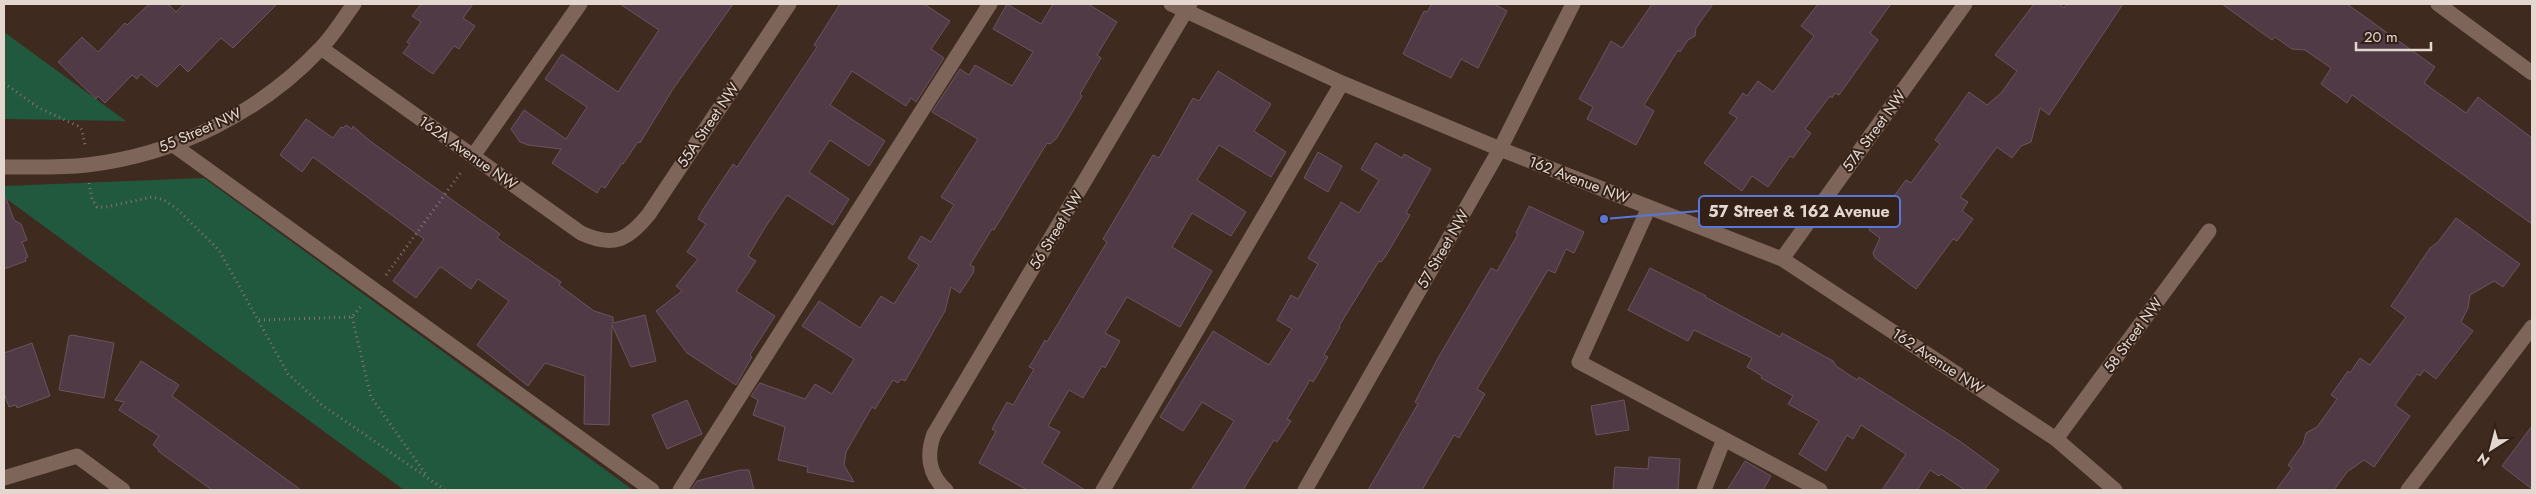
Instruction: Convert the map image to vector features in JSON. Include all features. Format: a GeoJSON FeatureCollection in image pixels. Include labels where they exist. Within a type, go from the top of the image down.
{"type":"FeatureCollection","features":[{"type":"Feature","properties":{"kind":"street","name":"55 Street NW"},"geometry":{"type":"LineString","coordinates":[[4,167],[87,165],[133,156],[172,144],[216,126],[253,106],[283,85],[321,48],[354,4]]}},
{"type":"Feature","properties":{"kind":"street"},"geometry":{"type":"LineString","coordinates":[[473,156],[580,4]]}},
{"type":"Feature","properties":{"kind":"street","name":"55A Street NW"},"geometry":{"type":"LineString","coordinates":[[621,239],[637,229],[649,214],[789,4]]}},
{"type":"Feature","properties":{"kind":"street"},"geometry":{"type":"LineString","coordinates":[[680,490],[990,4]]}},
{"type":"Feature","properties":{"kind":"street","name":"162 Avenue NW"},"geometry":{"type":"LineString","coordinates":[[1170,4],[1188,8],[1342,83],[1500,149],[1782,259],[2056,439],[2115,490]]}},
{"type":"Feature","properties":{"kind":"street","name":"57 Street NW"},"geometry":{"type":"LineString","coordinates":[[1305,490],[1500,149],[1573,4]]}},
{"type":"Feature","properties":{"kind":"street","name":"57A Street NW"},"geometry":{"type":"LineString","coordinates":[[1782,259],[1965,4]]}},
{"type":"Feature","properties":{"kind":"street"},"geometry":{"type":"LineString","coordinates":[[2438,4],[2532,73]]}},
{"type":"Feature","properties":{"kind":"street","name":"56 Street NW"},"geometry":{"type":"LineString","coordinates":[[946,490],[938,484],[931,470],[929,447],[934,434],[1188,8]]}},
{"type":"Feature","properties":{"kind":"street","name":"162A Avenue NW"},"geometry":{"type":"LineString","coordinates":[[321,48],[581,233],[595,240],[608,242],[621,239]]}},
{"type":"Feature","properties":{"kind":"street"},"geometry":{"type":"LineString","coordinates":[[1103,490],[1342,83]]}},
{"type":"Feature","properties":{"kind":"street"},"geometry":{"type":"LineString","coordinates":[[172,144],[652,490]]}},
{"type":"Feature","properties":{"kind":"street"},"geometry":{"type":"LineString","coordinates":[[1649,207],[1579,362],[1820,490]]}},
{"type":"Feature","properties":{"kind":"street","name":"58 Street NW"},"geometry":{"type":"LineString","coordinates":[[2056,439],[2210,231]]}},
{"type":"Feature","properties":{"kind":"street"},"geometry":{"type":"LineString","coordinates":[[2408,490],[2532,327]]}},
{"type":"Feature","properties":{"kind":"street"},"geometry":{"type":"LineString","coordinates":[[1704,490],[1724,440]]}},
{"type":"Feature","properties":{"kind":"street"},"geometry":{"type":"LineString","coordinates":[[4,478],[77,456],[123,490]]}},
{"type":"Feature","properties":{"kind":"path"},"geometry":{"type":"LineString","coordinates":[[4,83],[39,108],[82,130],[92,200],[97,207],[106,207],[152,197],[164,200],[176,208],[218,250],[288,374],[306,392],[445,490]]}},
{"type":"Feature","properties":{"kind":"path"},"geometry":{"type":"LineString","coordinates":[[258,320],[352,317],[375,289],[473,156]]}},
{"type":"Feature","properties":{"kind":"path"},"geometry":{"type":"LineString","coordinates":[[352,317],[371,397],[428,478]]}},
{"type":"Feature","properties":{"kind":"green space"},"geometry":{"type":"Polygon","coordinates":[[[4,32],[126,121],[4,119],[4,32]]]}},
{"type":"Feature","properties":{"kind":"green space"},"geometry":{"type":"Polygon","coordinates":[[[204,178],[633,490],[404,490],[4,197],[4,186],[204,178]]]}},
{"type":"Feature","properties":{"kind":"building"},"geometry":{"type":"Polygon","coordinates":[[[149,4],[168,4],[176,12],[184,4],[277,4],[233,48],[221,38],[188,72],[180,64],[157,87],[141,74],[137,79],[132,75],[105,103],[98,96],[96,99],[58,62],[82,37],[98,52],[125,23],[127,25],[149,4]]]}},
{"type":"Feature","properties":{"kind":"building"},"geometry":{"type":"Polygon","coordinates":[[[421,4],[473,4],[463,18],[475,26],[459,49],[454,46],[433,74],[403,53],[410,44],[407,42],[421,22],[412,16],[421,4]]]}},
{"type":"Feature","properties":{"kind":"building"},"geometry":{"type":"Polygon","coordinates":[[[620,4],[733,4],[673,89],[640,143],[638,142],[605,188],[601,186],[597,193],[552,163],[561,149],[528,145],[520,142],[511,129],[524,110],[566,139],[587,107],[545,79],[562,54],[618,92],[659,30],[620,4]]]}},
{"type":"Feature","properties":{"kind":"building"},"geometry":{"type":"Polygon","coordinates":[[[840,4],[924,4],[950,21],[931,49],[944,58],[916,102],[911,98],[906,106],[852,71],[830,105],[885,141],[869,166],[830,140],[809,172],[849,199],[833,225],[787,195],[766,226],[748,256],[756,261],[736,291],[775,316],[750,355],[752,357],[736,385],[687,353],[656,311],[682,291],[676,286],[698,259],[687,252],[706,224],[698,219],[702,211],[733,164],[737,167],[817,47],[814,45],[840,4]]]}},
{"type":"Feature","properties":{"kind":"building"},"geometry":{"type":"Polygon","coordinates":[[[1007,4],[1041,24],[1053,4],[1088,4],[1117,22],[1097,55],[1101,58],[1080,94],[1082,96],[1056,139],[1050,144],[1047,143],[994,230],[992,229],[970,265],[974,267],[973,273],[960,293],[951,287],[945,311],[905,381],[901,379],[898,383],[893,380],[875,409],[872,407],[846,452],[844,465],[854,482],[807,472],[808,467],[778,460],[785,427],[753,415],[758,400],[751,396],[760,383],[805,399],[815,384],[832,394],[854,359],[802,326],[819,301],[860,328],[881,296],[894,304],[919,265],[908,258],[921,236],[931,242],[954,205],[941,197],[978,139],[932,112],[960,69],[969,75],[975,65],[1012,86],[1033,52],[993,29],[1007,4]]]}},
{"type":"Feature","properties":{"kind":"building"},"geometry":{"type":"Polygon","coordinates":[[[1432,4],[1494,4],[1507,11],[1478,68],[1461,59],[1451,78],[1403,54],[1424,11],[1427,12],[1432,4]]]}},
{"type":"Feature","properties":{"kind":"building"},"geometry":{"type":"Polygon","coordinates":[[[1652,4],[1713,4],[1696,28],[1695,36],[1688,40],[1680,52],[1678,50],[1644,105],[1654,111],[1636,145],[1587,119],[1593,107],[1579,99],[1611,41],[1622,48],[1652,4]]]}},
{"type":"Feature","properties":{"kind":"building"},"geometry":{"type":"Polygon","coordinates":[[[1818,4],[1891,4],[1870,33],[1878,40],[1839,95],[1835,93],[1832,98],[1830,96],[1805,129],[1811,133],[1793,158],[1790,156],[1768,187],[1752,176],[1742,191],[1704,163],[1737,118],[1729,113],[1743,93],[1747,96],[1758,81],[1773,92],[1814,36],[1801,26],[1818,4]]]}},
{"type":"Feature","properties":{"kind":"building"},"geometry":{"type":"Polygon","coordinates":[[[2034,4],[2059,4],[2064,8],[2067,4],[2123,4],[2049,115],[2040,108],[2031,142],[2021,146],[2012,158],[1997,147],[1960,197],[1968,202],[1962,211],[1973,219],[1957,241],[1953,239],[1916,289],[1875,258],[1873,253],[1880,238],[1869,230],[1906,180],[1911,183],[1940,144],[1935,140],[1969,92],[1987,105],[2001,93],[2017,71],[1995,55],[2034,4]]]}},
{"type":"Feature","properties":{"kind":"building"},"geometry":{"type":"Polygon","coordinates":[[[2222,4],[2347,4],[2435,67],[2424,83],[2466,113],[2478,97],[2532,138],[2532,224],[2352,95],[2347,103],[2321,84],[2331,68],[2305,50],[2292,49],[2275,37],[2272,40],[2222,4]]]}},
{"type":"Feature","properties":{"kind":"building"},"geometry":{"type":"Polygon","coordinates":[[[1218,71],[1271,104],[1254,131],[1286,152],[1271,177],[1219,145],[1197,180],[1246,212],[1231,236],[1192,213],[1172,247],[1212,271],[1180,327],[1127,297],[1105,333],[1120,341],[1105,368],[1102,366],[1083,398],[1069,390],[1048,426],[1060,432],[1042,463],[1085,490],[1027,490],[979,463],[996,431],[992,429],[1007,402],[1013,405],[1034,369],[1029,367],[1045,340],[1047,342],[1107,242],[1103,239],[1153,155],[1159,158],[1193,98],[1199,101],[1218,71]]]}},
{"type":"Feature","properties":{"kind":"building"},"geometry":{"type":"Polygon","coordinates":[[[306,119],[333,138],[341,127],[343,128],[346,125],[352,129],[353,126],[370,141],[500,234],[497,238],[561,282],[559,285],[594,311],[613,317],[613,323],[645,315],[656,361],[631,367],[612,325],[609,425],[584,424],[585,376],[545,363],[528,386],[477,345],[509,301],[478,279],[471,289],[441,267],[416,298],[393,281],[424,239],[313,157],[302,172],[280,155],[306,119]]]}},
{"type":"Feature","properties":{"kind":"building"},"geometry":{"type":"Polygon","coordinates":[[[1376,143],[1402,158],[1404,154],[1431,169],[1406,213],[1410,215],[1385,257],[1381,262],[1379,261],[1339,326],[1324,355],[1328,357],[1313,382],[1310,380],[1287,419],[1291,421],[1277,442],[1274,440],[1243,490],[1191,490],[1234,421],[1202,402],[1183,431],[1160,417],[1213,331],[1269,365],[1292,329],[1277,320],[1291,295],[1298,299],[1318,264],[1308,258],[1341,202],[1359,213],[1379,180],[1361,169],[1376,143]]]}},
{"type":"Feature","properties":{"kind":"building"},"geometry":{"type":"Polygon","coordinates":[[[1318,152],[1342,166],[1328,192],[1304,178],[1318,152]]]}},
{"type":"Feature","properties":{"kind":"building"},"geometry":{"type":"Polygon","coordinates":[[[4,198],[6,198],[14,220],[21,224],[27,240],[22,242],[28,257],[25,258],[26,261],[4,269],[4,198]]]}},
{"type":"Feature","properties":{"kind":"building"},"geometry":{"type":"Polygon","coordinates":[[[1529,206],[1584,232],[1574,253],[1566,249],[1555,273],[1548,270],[1477,389],[1485,394],[1459,438],[1454,435],[1422,490],[1368,490],[1418,404],[1415,402],[1438,358],[1491,268],[1497,271],[1518,234],[1516,233],[1529,206]]]}},
{"type":"Feature","properties":{"kind":"building"},"geometry":{"type":"Polygon","coordinates":[[[2456,218],[2520,264],[2503,287],[2494,281],[2470,295],[2468,308],[2461,322],[2473,331],[2436,379],[2424,370],[2420,376],[2417,374],[2395,405],[2410,416],[2374,467],[2364,460],[2347,472],[2334,490],[2276,490],[2292,468],[2288,465],[2303,444],[2306,433],[2317,427],[2337,399],[2331,395],[2348,371],[2350,373],[2360,358],[2370,365],[2406,317],[2391,306],[2430,248],[2438,242],[2456,218]]]}},
{"type":"Feature","properties":{"kind":"building"},"geometry":{"type":"Polygon","coordinates":[[[1650,268],[1706,296],[1780,337],[1782,333],[1833,361],[1836,366],[1857,380],[1859,377],[1961,442],[1999,470],[1984,490],[1965,490],[1941,474],[1939,476],[1930,470],[1917,490],[1882,490],[1906,454],[1861,425],[1853,439],[1847,435],[1826,471],[1799,454],[1819,421],[1788,404],[1793,396],[1761,378],[1762,376],[1747,367],[1752,358],[1694,330],[1688,341],[1628,310],[1650,268]]]}},
{"type":"Feature","properties":{"kind":"building"},"geometry":{"type":"Polygon","coordinates":[[[69,336],[114,343],[104,398],[59,390],[69,336]]]}},
{"type":"Feature","properties":{"kind":"building"},"geometry":{"type":"Polygon","coordinates":[[[32,343],[50,396],[17,408],[16,405],[9,407],[4,393],[4,353],[32,343]]]}},
{"type":"Feature","properties":{"kind":"building"},"geometry":{"type":"Polygon","coordinates":[[[141,361],[179,385],[172,396],[301,490],[212,490],[158,451],[153,445],[159,436],[119,410],[124,402],[115,400],[141,361]]]}},
{"type":"Feature","properties":{"kind":"building"},"geometry":{"type":"Polygon","coordinates":[[[687,400],[702,434],[667,449],[652,415],[687,400]]]}},
{"type":"Feature","properties":{"kind":"building"},"geometry":{"type":"Polygon","coordinates":[[[1624,400],[1629,430],[1596,435],[1591,406],[1624,400]]]}},
{"type":"Feature","properties":{"kind":"building"},"geometry":{"type":"Polygon","coordinates":[[[2532,426],[2532,489],[2502,466],[2532,426]]]}},
{"type":"Feature","properties":{"kind":"building"},"geometry":{"type":"Polygon","coordinates":[[[1649,457],[1680,459],[1678,490],[1613,490],[1615,467],[1648,469],[1649,457]]]}},
{"type":"Feature","properties":{"kind":"building"},"geometry":{"type":"Polygon","coordinates":[[[1745,461],[1771,476],[1763,490],[1727,490],[1745,461]]]}},
{"type":"Feature","properties":{"kind":"building"},"geometry":{"type":"Polygon","coordinates":[[[740,470],[749,470],[754,490],[691,490],[697,481],[740,470]]]}},
{"type":"Feature","properties":{"kind":"place","name":"57 Street & 162 Avenue"},"geometry":{"type":"Point","coordinates":[1604,219]}}]}
